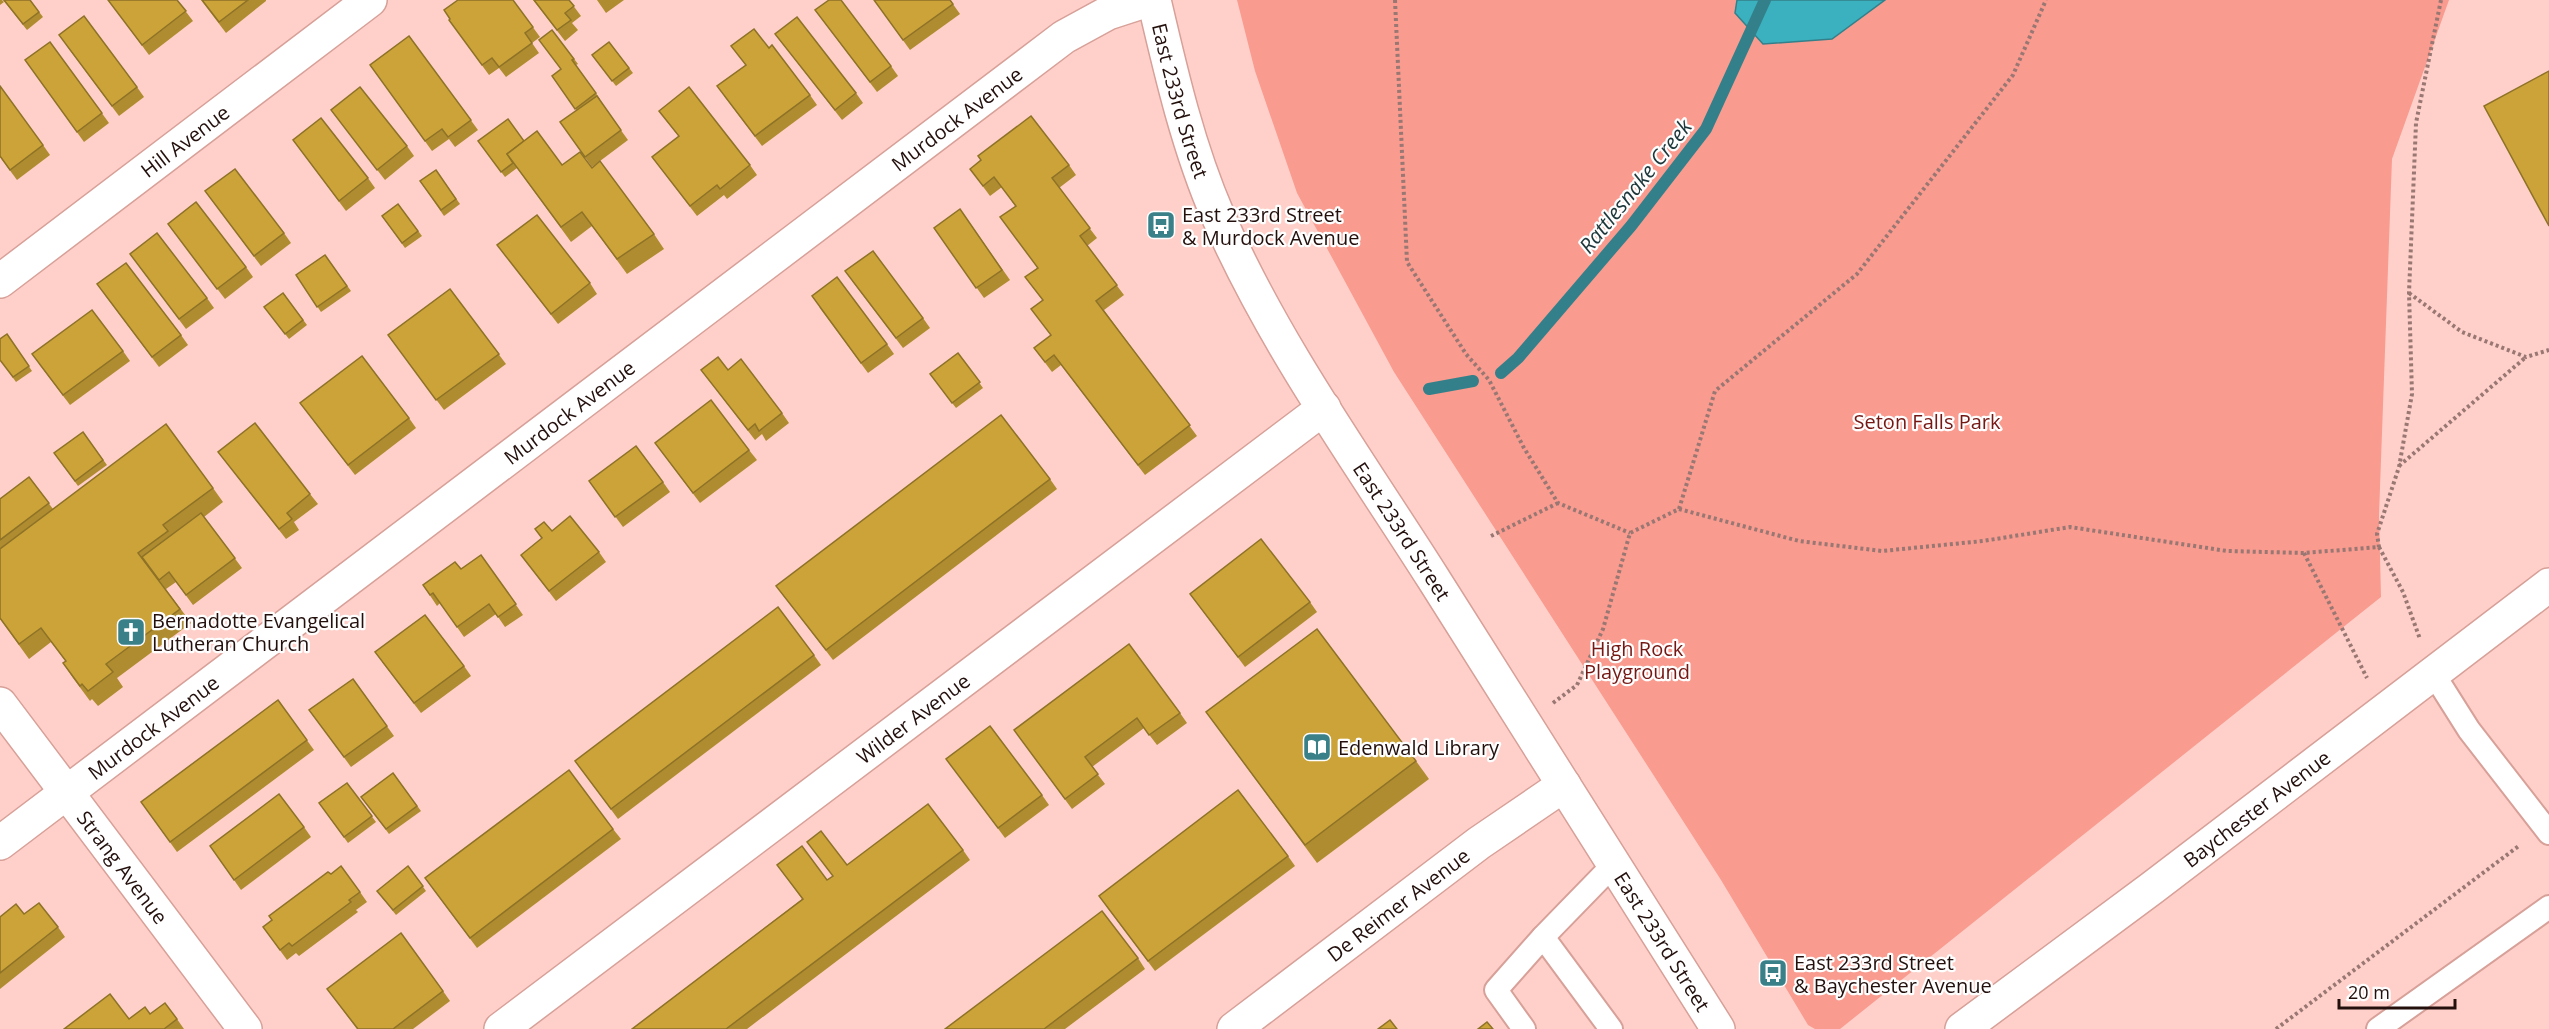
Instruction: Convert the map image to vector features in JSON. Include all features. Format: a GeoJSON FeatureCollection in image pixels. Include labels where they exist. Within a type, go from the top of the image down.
{"type":"FeatureCollection","features":[{"type":"Feature","properties":{"kind":"street","name":"Hill Avenue"},"geometry":{"type":"LineString","coordinates":[[0,281],[370,0]]}},
{"type":"Feature","properties":{"kind":"street","name":"Murdock Avenue"},"geometry":{"type":"LineString","coordinates":[[0,843],[1064,37],[1108,13],[1148,0]]}},
{"type":"Feature","properties":{"kind":"street","name":"East 233rd Street"},"geometry":{"type":"LineString","coordinates":[[1154,0],[1180,106],[1218,214],[1254,287],[1324,408],[1718,1029]]}},
{"type":"Feature","properties":{"kind":"street","name":"Wilder Avenue"},"geometry":{"type":"LineString","coordinates":[[501,1029],[1324,408]]}},
{"type":"Feature","properties":{"kind":"street","name":"Baychester Avenue"},"geometry":{"type":"LineString","coordinates":[[1962,1029],[2152,888],[2549,585]]}},
{"type":"Feature","properties":{"kind":"street","name":"Strang Avenue"},"geometry":{"type":"LineString","coordinates":[[0,704],[245,1029]]}},
{"type":"Feature","properties":{"kind":"street","name":"De Reimer Avenue"},"geometry":{"type":"LineString","coordinates":[[1234,1029],[1479,843],[1564,785]]}},
{"type":"Feature","properties":{"kind":"lane"},"geometry":{"type":"LineString","coordinates":[[2433,673],[2469,730],[2549,833]]}},
{"type":"Feature","properties":{"kind":"lane"},"geometry":{"type":"LineString","coordinates":[[1524,1029],[1496,990],[1543,937],[1614,864]]}},
{"type":"Feature","properties":{"kind":"lane"},"geometry":{"type":"LineString","coordinates":[[2379,1029],[2549,907]]}},
{"type":"Feature","properties":{"kind":"lane"},"geometry":{"type":"LineString","coordinates":[[1543,937],[1611,1029]]}},
{"type":"Feature","properties":{"kind":"path"},"geometry":{"type":"LineString","coordinates":[[1395,0],[1407,262],[1466,354],[1489,380],[1524,448],[1558,502],[1630,533]]}},
{"type":"Feature","properties":{"kind":"path"},"geometry":{"type":"LineString","coordinates":[[1679,509],[1715,391],[1857,274],[2013,75],[2046,0]]}},
{"type":"Feature","properties":{"kind":"path"},"geometry":{"type":"LineString","coordinates":[[2433,673],[2403,592],[2379,547],[2377,534],[2399,467],[2412,394],[2409,293],[2416,123],[2441,0]]}},
{"type":"Feature","properties":{"kind":"path"},"geometry":{"type":"LineString","coordinates":[[2409,293],[2462,332],[2526,357]]}},
{"type":"Feature","properties":{"kind":"path"},"geometry":{"type":"LineString","coordinates":[[2399,467],[2526,357],[2549,350]]}},
{"type":"Feature","properties":{"kind":"path"},"geometry":{"type":"LineString","coordinates":[[1491,536],[1558,502]]}},
{"type":"Feature","properties":{"kind":"path"},"geometry":{"type":"LineString","coordinates":[[1525,724],[1577,685],[1603,629],[1630,533],[1679,509],[1799,541],[1882,551],[1983,541],[2070,527],[2228,551],[2304,553],[2379,547]]}},
{"type":"Feature","properties":{"kind":"path"},"geometry":{"type":"LineString","coordinates":[[2304,553],[2384,711]]}},
{"type":"Feature","properties":{"kind":"path"},"geometry":{"type":"LineString","coordinates":[[2276,1029],[2527,840]]}},
{"type":"Feature","properties":{"kind":"green space","name":"Seton Falls Park"},"geometry":{"type":"Polygon","coordinates":[[[1237,0],[2449,0],[2392,159],[2379,515],[2381,597],[1840,1029],[1815,1029],[1808,1025],[1721,880],[1394,372],[1297,193],[1255,71],[1237,0]]]}},
{"type":"Feature","properties":{"kind":"water"},"geometry":{"type":"Polygon","coordinates":[[[1737,0],[1885,0],[1832,39],[1763,44],[1735,13],[1737,0]]]}},
{"type":"Feature","properties":{"kind":"building"},"geometry":{"type":"Polygon","coordinates":[[[4,0],[30,0],[39,12],[23,24],[4,0]]]}},
{"type":"Feature","properties":{"kind":"building"},"geometry":{"type":"Polygon","coordinates":[[[108,0],[177,0],[186,11],[142,45],[108,0]]]}},
{"type":"Feature","properties":{"kind":"building"},"geometry":{"type":"Polygon","coordinates":[[[202,0],[248,0],[219,22],[202,0]]]}},
{"type":"Feature","properties":{"kind":"building"},"geometry":{"type":"Polygon","coordinates":[[[458,0],[513,0],[533,27],[525,33],[532,43],[499,67],[492,58],[482,65],[444,10],[458,0]]]}},
{"type":"Feature","properties":{"kind":"building"},"geometry":{"type":"Polygon","coordinates":[[[534,0],[569,0],[574,6],[565,13],[571,20],[557,30],[534,0]]]}},
{"type":"Feature","properties":{"kind":"building"},"geometry":{"type":"Polygon","coordinates":[[[829,0],[841,0],[891,66],[870,82],[815,10],[829,0]]]}},
{"type":"Feature","properties":{"kind":"building"},"geometry":{"type":"Polygon","coordinates":[[[874,0],[950,0],[953,4],[903,40],[874,0]]]}},
{"type":"Feature","properties":{"kind":"building"},"geometry":{"type":"Polygon","coordinates":[[[84,16],[137,87],[112,106],[59,35],[84,16]]]}},
{"type":"Feature","properties":{"kind":"building"},"geometry":{"type":"Polygon","coordinates":[[[797,17],[856,93],[835,110],[775,34],[797,17]]]}},
{"type":"Feature","properties":{"kind":"building"},"geometry":{"type":"Polygon","coordinates":[[[754,29],[769,48],[772,45],[810,95],[755,136],[717,86],[746,65],[731,46],[754,29]]]}},
{"type":"Feature","properties":{"kind":"building"},"geometry":{"type":"Polygon","coordinates":[[[552,30],[596,93],[575,109],[552,76],[561,69],[539,40],[552,30]]]}},
{"type":"Feature","properties":{"kind":"building"},"geometry":{"type":"Polygon","coordinates":[[[409,36],[471,120],[448,137],[442,129],[425,141],[370,65],[409,36]]]}},
{"type":"Feature","properties":{"kind":"building"},"geometry":{"type":"Polygon","coordinates":[[[50,42],[102,113],[77,132],[25,60],[50,42]]]}},
{"type":"Feature","properties":{"kind":"building"},"geometry":{"type":"Polygon","coordinates":[[[609,42],[629,68],[612,81],[592,55],[609,42]]]}},
{"type":"Feature","properties":{"kind":"building"},"geometry":{"type":"Polygon","coordinates":[[[2549,71],[2549,226],[2484,106],[2549,71]]]}},
{"type":"Feature","properties":{"kind":"building"},"geometry":{"type":"Polygon","coordinates":[[[0,86],[43,145],[10,170],[0,156],[0,86]]]}},
{"type":"Feature","properties":{"kind":"building"},"geometry":{"type":"Polygon","coordinates":[[[360,87],[407,146],[377,170],[331,110],[360,87]]]}},
{"type":"Feature","properties":{"kind":"building"},"geometry":{"type":"Polygon","coordinates":[[[689,87],[750,165],[720,189],[717,185],[690,206],[652,157],[679,136],[659,111],[689,87]]]}},
{"type":"Feature","properties":{"kind":"building"},"geometry":{"type":"Polygon","coordinates":[[[597,96],[621,130],[585,157],[560,122],[597,96]]]}},
{"type":"Feature","properties":{"kind":"building"},"geometry":{"type":"Polygon","coordinates":[[[1031,116],[1069,165],[1052,178],[1090,228],[1080,236],[1117,285],[1096,301],[1190,425],[1138,465],[1054,355],[1045,362],[1034,348],[1051,335],[1031,309],[1043,300],[1025,277],[1038,268],[1000,217],[1016,206],[994,177],[983,186],[970,169],[981,160],[978,156],[1031,116]]]}},
{"type":"Feature","properties":{"kind":"building"},"geometry":{"type":"Polygon","coordinates":[[[321,118],[368,178],[339,201],[293,140],[321,118]]]}},
{"type":"Feature","properties":{"kind":"building"},"geometry":{"type":"Polygon","coordinates":[[[508,119],[524,141],[507,154],[513,163],[501,172],[478,141],[508,119]]]}},
{"type":"Feature","properties":{"kind":"building"},"geometry":{"type":"Polygon","coordinates":[[[537,131],[562,165],[580,152],[592,168],[600,161],[654,234],[617,259],[582,212],[561,227],[507,154],[537,131]]]}},
{"type":"Feature","properties":{"kind":"building"},"geometry":{"type":"Polygon","coordinates":[[[235,169],[284,233],[254,256],[205,191],[235,169]]]}},
{"type":"Feature","properties":{"kind":"building"},"geometry":{"type":"Polygon","coordinates":[[[436,170],[456,199],[441,210],[420,181],[436,170]]]}},
{"type":"Feature","properties":{"kind":"building"},"geometry":{"type":"Polygon","coordinates":[[[196,202],[246,267],[217,289],[168,224],[196,202]]]}},
{"type":"Feature","properties":{"kind":"building"},"geometry":{"type":"Polygon","coordinates":[[[398,204],[418,231],[402,243],[382,216],[398,204]]]}},
{"type":"Feature","properties":{"kind":"building"},"geometry":{"type":"Polygon","coordinates":[[[960,209],[1002,270],[976,288],[934,228],[960,209]]]}},
{"type":"Feature","properties":{"kind":"building"},"geometry":{"type":"Polygon","coordinates":[[[537,215],[590,283],[551,314],[497,245],[537,215]]]}},
{"type":"Feature","properties":{"kind":"building"},"geometry":{"type":"Polygon","coordinates":[[[157,233],[207,298],[179,319],[130,254],[157,233]]]}},
{"type":"Feature","properties":{"kind":"building"},"geometry":{"type":"Polygon","coordinates":[[[873,251],[923,318],[896,338],[845,271],[873,251]]]}},
{"type":"Feature","properties":{"kind":"building"},"geometry":{"type":"Polygon","coordinates":[[[325,255],[347,286],[317,307],[296,275],[325,255]]]}},
{"type":"Feature","properties":{"kind":"building"},"geometry":{"type":"Polygon","coordinates":[[[126,263],[181,335],[152,357],[97,284],[126,263]]]}},
{"type":"Feature","properties":{"kind":"building"},"geometry":{"type":"Polygon","coordinates":[[[837,277],[887,344],[861,363],[812,296],[837,277]]]}},
{"type":"Feature","properties":{"kind":"building"},"geometry":{"type":"Polygon","coordinates":[[[450,289],[499,354],[436,400],[388,335],[450,289]]]}},
{"type":"Feature","properties":{"kind":"building"},"geometry":{"type":"Polygon","coordinates":[[[283,293],[303,320],[285,334],[264,307],[283,293]]]}},
{"type":"Feature","properties":{"kind":"building"},"geometry":{"type":"Polygon","coordinates":[[[92,310],[123,351],[63,395],[32,354],[92,310]]]}},
{"type":"Feature","properties":{"kind":"building"},"geometry":{"type":"Polygon","coordinates":[[[7,334],[29,366],[13,377],[0,360],[0,339],[7,334]]]}},
{"type":"Feature","properties":{"kind":"building"},"geometry":{"type":"Polygon","coordinates":[[[958,353],[980,382],[952,403],[930,374],[958,353]]]}},
{"type":"Feature","properties":{"kind":"building"},"geometry":{"type":"Polygon","coordinates":[[[362,356],[409,418],[348,465],[300,403],[362,356]]]}},
{"type":"Feature","properties":{"kind":"building"},"geometry":{"type":"Polygon","coordinates":[[[718,357],[728,370],[741,359],[782,413],[759,431],[755,424],[748,430],[701,370],[718,357]]]}},
{"type":"Feature","properties":{"kind":"building"},"geometry":{"type":"Polygon","coordinates":[[[711,400],[749,450],[693,493],[655,443],[711,400]]]}},
{"type":"Feature","properties":{"kind":"building"},"geometry":{"type":"Polygon","coordinates":[[[1001,415],[1050,479],[826,650],[776,586],[1001,415]]]}},
{"type":"Feature","properties":{"kind":"building"},"geometry":{"type":"Polygon","coordinates":[[[255,423],[310,494],[287,513],[292,519],[279,529],[218,452],[255,423]]]}},
{"type":"Feature","properties":{"kind":"building"},"geometry":{"type":"Polygon","coordinates":[[[166,424],[213,488],[163,525],[168,531],[138,553],[180,609],[106,664],[113,672],[88,691],[82,684],[80,686],[63,663],[66,661],[41,628],[19,644],[0,618],[0,549],[166,424]]]}},
{"type":"Feature","properties":{"kind":"building"},"geometry":{"type":"Polygon","coordinates":[[[83,432],[103,460],[75,481],[54,453],[83,432]]]}},
{"type":"Feature","properties":{"kind":"building"},"geometry":{"type":"Polygon","coordinates":[[[636,446],[663,482],[615,517],[589,481],[636,446]]]}},
{"type":"Feature","properties":{"kind":"building"},"geometry":{"type":"Polygon","coordinates":[[[29,477],[49,503],[0,540],[0,499],[29,477]]]}},
{"type":"Feature","properties":{"kind":"building"},"geometry":{"type":"Polygon","coordinates":[[[201,513],[235,558],[186,595],[169,572],[159,580],[142,557],[201,513]]]}},
{"type":"Feature","properties":{"kind":"building"},"geometry":{"type":"Polygon","coordinates":[[[570,516],[599,552],[549,591],[521,555],[542,538],[535,529],[544,522],[552,531],[570,516]]]}},
{"type":"Feature","properties":{"kind":"building"},"geometry":{"type":"Polygon","coordinates":[[[1261,539],[1310,602],[1238,657],[1190,594],[1261,539]]]}},
{"type":"Feature","properties":{"kind":"building"},"geometry":{"type":"Polygon","coordinates":[[[481,555],[516,604],[498,617],[489,604],[457,627],[433,593],[430,595],[423,585],[455,562],[461,569],[481,555]]]}},
{"type":"Feature","properties":{"kind":"building"},"geometry":{"type":"Polygon","coordinates":[[[778,607],[814,655],[611,809],[575,761],[778,607]]]}},
{"type":"Feature","properties":{"kind":"building"},"geometry":{"type":"Polygon","coordinates":[[[425,615],[464,666],[414,703],[375,652],[425,615]]]}},
{"type":"Feature","properties":{"kind":"building","name":"Edenwald Library"},"geometry":{"type":"Polygon","coordinates":[[[1317,629],[1416,761],[1305,845],[1206,712],[1317,629]]]}},
{"type":"Feature","properties":{"kind":"building"},"geometry":{"type":"Polygon","coordinates":[[[1129,644],[1180,713],[1149,735],[1137,718],[1085,757],[1098,774],[1065,799],[1014,730],[1129,644]]]}},
{"type":"Feature","properties":{"kind":"building"},"geometry":{"type":"Polygon","coordinates":[[[353,679],[387,726],[344,757],[309,710],[353,679]]]}},
{"type":"Feature","properties":{"kind":"building"},"geometry":{"type":"Polygon","coordinates":[[[278,700],[307,740],[170,842],[141,802],[278,700]]]}},
{"type":"Feature","properties":{"kind":"building"},"geometry":{"type":"Polygon","coordinates":[[[990,726],[1042,795],[998,828],[946,759],[990,726]]]}},
{"type":"Feature","properties":{"kind":"building"},"geometry":{"type":"Polygon","coordinates":[[[569,770],[613,829],[470,938],[425,878],[569,770]]]}},
{"type":"Feature","properties":{"kind":"building"},"geometry":{"type":"Polygon","coordinates":[[[393,773],[417,806],[386,829],[361,797],[393,773]]]}},
{"type":"Feature","properties":{"kind":"building"},"geometry":{"type":"Polygon","coordinates":[[[347,783],[372,816],[344,837],[319,803],[347,783]]]}},
{"type":"Feature","properties":{"kind":"building"},"geometry":{"type":"Polygon","coordinates":[[[1238,790],[1288,856],[1148,961],[1099,896],[1238,790]]]}},
{"type":"Feature","properties":{"kind":"building"},"geometry":{"type":"Polygon","coordinates":[[[279,794],[304,827],[234,880],[210,846],[279,794]]]}},
{"type":"Feature","properties":{"kind":"building"},"geometry":{"type":"Polygon","coordinates":[[[928,804],[963,850],[726,1029],[632,1029],[803,899],[777,865],[802,846],[827,880],[833,876],[807,842],[821,831],[847,865],[928,804]]]}},
{"type":"Feature","properties":{"kind":"building"},"geometry":{"type":"Polygon","coordinates":[[[341,866],[360,892],[349,900],[351,902],[292,946],[289,943],[280,950],[263,927],[272,920],[269,916],[328,872],[331,874],[341,866]]]}},
{"type":"Feature","properties":{"kind":"building"},"geometry":{"type":"Polygon","coordinates":[[[408,866],[423,886],[393,910],[377,891],[408,866]]]}},
{"type":"Feature","properties":{"kind":"building"},"geometry":{"type":"Polygon","coordinates":[[[39,903],[58,927],[0,973],[0,917],[16,904],[24,914],[39,903]]]}},
{"type":"Feature","properties":{"kind":"building"},"geometry":{"type":"Polygon","coordinates":[[[1102,911],[1138,958],[1044,1029],[945,1029],[1102,911]]]}},
{"type":"Feature","properties":{"kind":"building"},"geometry":{"type":"Polygon","coordinates":[[[401,933],[443,991],[393,1029],[358,1029],[327,989],[401,933]]]}},
{"type":"Feature","properties":{"kind":"building"},"geometry":{"type":"Polygon","coordinates":[[[110,994],[129,1019],[145,1007],[150,1014],[165,1003],[177,1019],[164,1029],[64,1029],[110,994]]]}},
{"type":"Feature","properties":{"kind":"building"},"geometry":{"type":"Polygon","coordinates":[[[1390,1020],[1397,1029],[1378,1029],[1390,1020]]]}},
{"type":"Feature","properties":{"kind":"building"},"geometry":{"type":"Polygon","coordinates":[[[1487,1022],[1493,1029],[1478,1029],[1487,1022]]]}},
{"type":"Feature","properties":{"kind":"waterway","name":"Rattlesnake Creek"},"geometry":{"type":"LineString","coordinates":[[1501,373],[1518,358],[1631,226],[1706,129],[1765,0]]}},
{"type":"Feature","properties":{"kind":"waterway","name":"Rattlesnake Creek"},"geometry":{"type":"LineString","coordinates":[[1429,389],[1473,381]]}},
{"type":"Feature","properties":{"kind":"place","name":"East 233rd Street & Murdock Avenue"},"geometry":{"type":"Point","coordinates":[1161,225]}},
{"type":"Feature","properties":{"kind":"place","name":"Bernadotte Evangelical Lutheran Church"},"geometry":{"type":"Point","coordinates":[131,632]}},
{"type":"Feature","properties":{"kind":"place","name":"Edenwald Library"},"geometry":{"type":"Point","coordinates":[1317,747]}},
{"type":"Feature","properties":{"kind":"place","name":"East 233rd Street & Baychester Avenue"},"geometry":{"type":"Point","coordinates":[1773,973]}},
{"type":"Feature","properties":{"kind":"park label","name":"High Rock Playground"},"geometry":{"type":"Point","coordinates":[1637,660]}}]}
